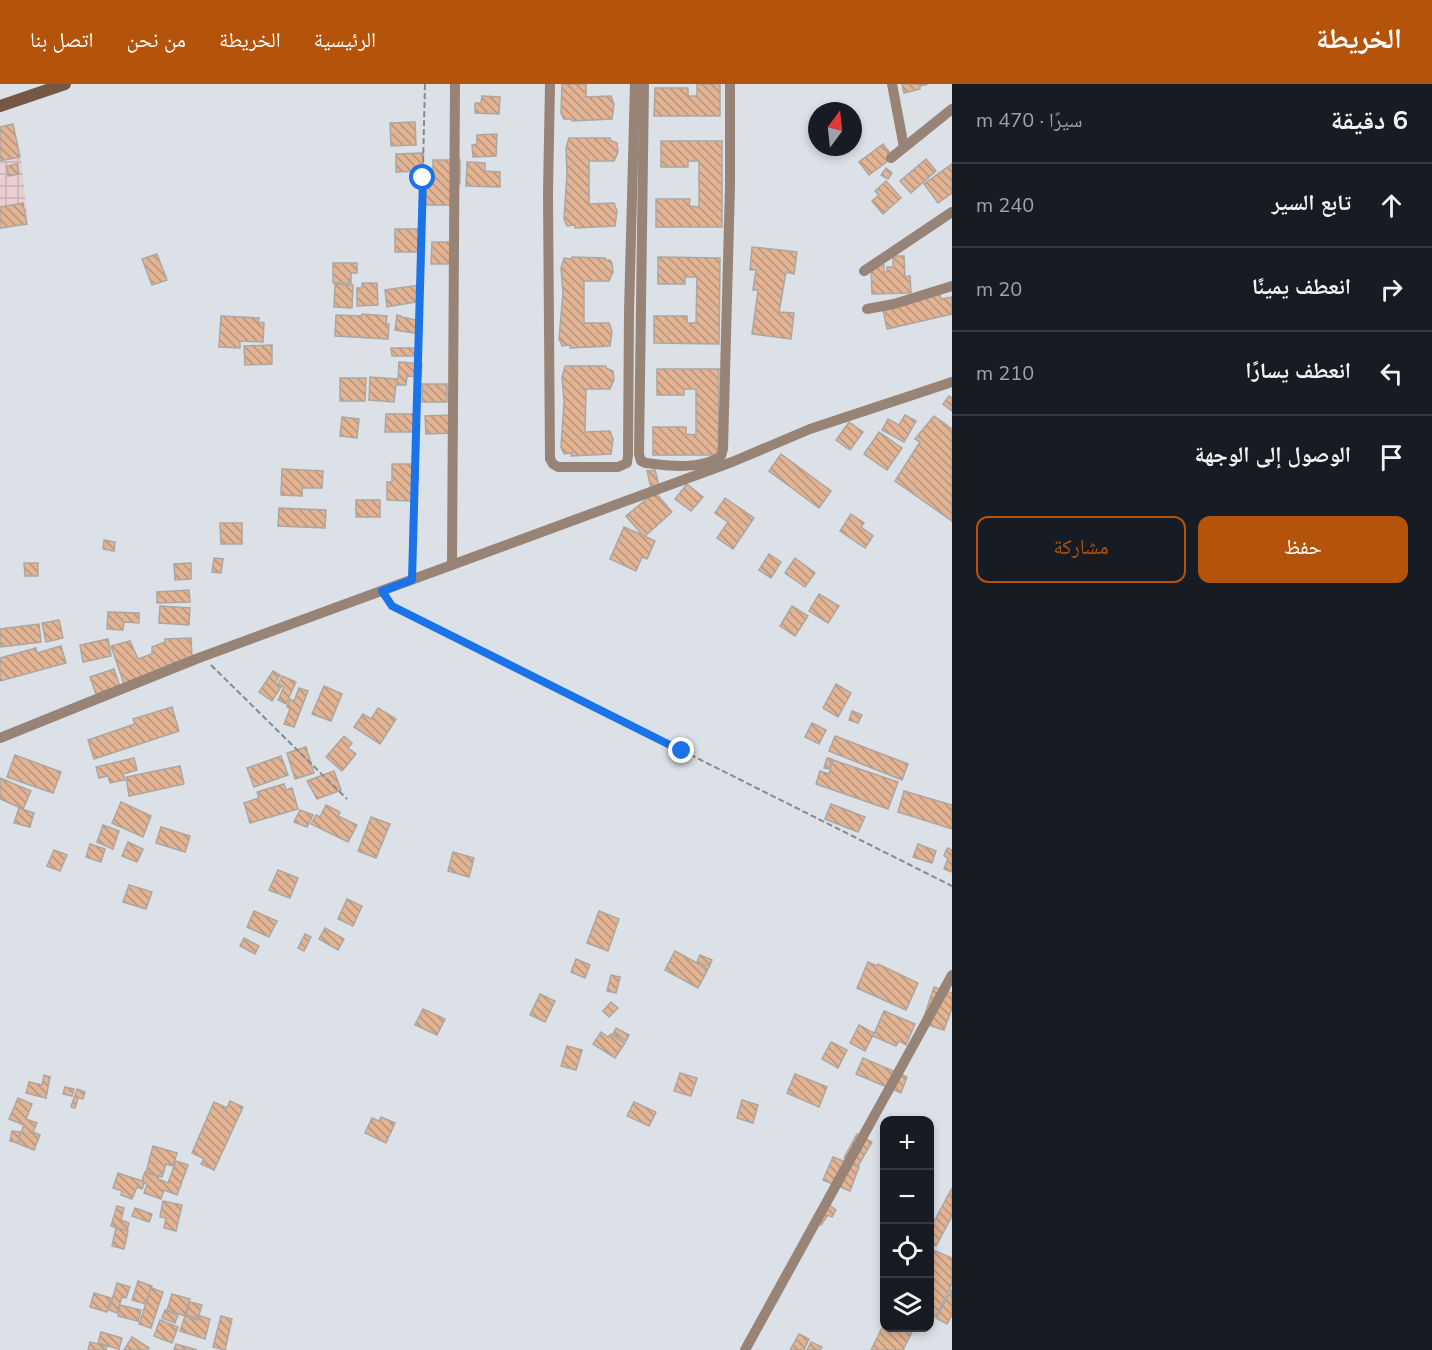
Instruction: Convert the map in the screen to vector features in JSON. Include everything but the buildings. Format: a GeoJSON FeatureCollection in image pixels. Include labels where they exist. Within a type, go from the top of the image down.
{"type":"FeatureCollection","features":[{"type":"Feature","properties":{"kind":"main road"},"geometry":{"type":"LineString","coordinates":[[0,106],[65,84]]}},
{"type":"Feature","properties":{"kind":"street"},"geometry":{"type":"LineString","coordinates":[[452,565],[455,84]]}},
{"type":"Feature","properties":{"kind":"street"},"geometry":{"type":"LineString","coordinates":[[550,84],[550,459],[558,467],[618,467],[627,464],[634,84]]}},
{"type":"Feature","properties":{"kind":"street"},"geometry":{"type":"LineString","coordinates":[[644,84],[639,454],[641,461],[646,463],[686,465],[712,462],[721,456],[723,448],[730,208],[730,84]]}},
{"type":"Feature","properties":{"kind":"street"},"geometry":{"type":"LineString","coordinates":[[892,84],[904,147]]}},
{"type":"Feature","properties":{"kind":"street"},"geometry":{"type":"LineString","coordinates":[[891,158],[952,108]]}},
{"type":"Feature","properties":{"kind":"street"},"geometry":{"type":"LineString","coordinates":[[864,271],[952,212]]}},
{"type":"Feature","properties":{"kind":"street"},"geometry":{"type":"LineString","coordinates":[[867,309],[894,304],[952,286]]}},
{"type":"Feature","properties":{"kind":"street"},"geometry":{"type":"LineString","coordinates":[[0,738],[203,657],[732,462],[810,429],[952,382]]}},
{"type":"Feature","properties":{"kind":"street"},"geometry":{"type":"LineString","coordinates":[[746,1350],[952,975]]}},
{"type":"Feature","properties":{"kind":"path"},"geometry":{"type":"LineString","coordinates":[[412,580],[425,84]]}},
{"type":"Feature","properties":{"kind":"path"},"geometry":{"type":"LineString","coordinates":[[382,591],[392,606],[952,886]]}},
{"type":"Feature","properties":{"kind":"path"},"geometry":{"type":"LineString","coordinates":[[203,657],[348,799]]}},
{"type":"Feature","properties":{"kind":"shaded area"},"geometry":{"type":"Polygon","coordinates":[[[21,158],[28,221],[0,230],[0,162],[21,158]]]}},
{"type":"Feature","properties":{"kind":"route"},"geometry":{"type":"LineString","coordinates":[[423,178],[412,580],[382,591],[392,606],[682,751]]}}]}
